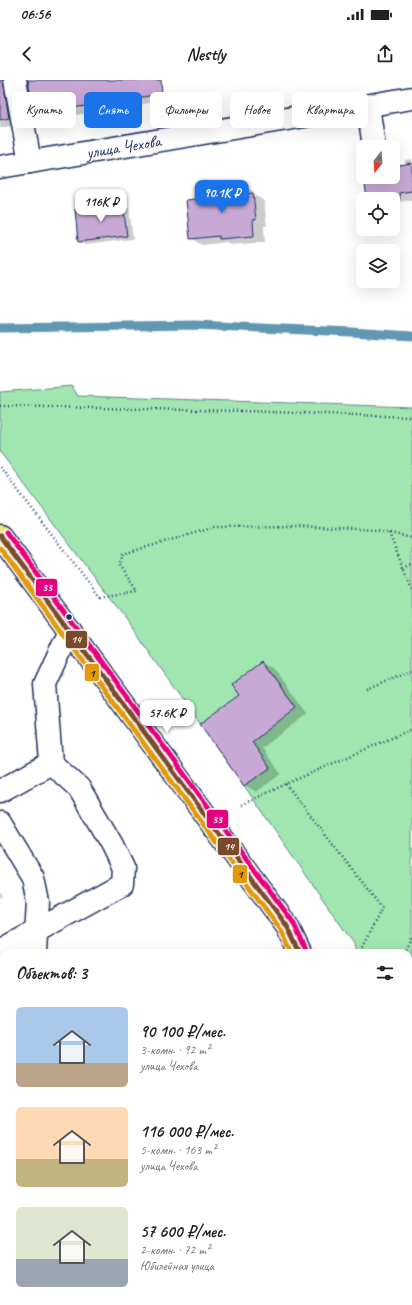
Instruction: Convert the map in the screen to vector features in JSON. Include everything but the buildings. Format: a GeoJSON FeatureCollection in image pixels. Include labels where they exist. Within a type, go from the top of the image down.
{"type":"FeatureCollection","features":[{"type":"Feature","properties":{"kind":"main road"},"geometry":{"type":"LineString","coordinates":[[0,536],[287,926],[298,949]]}},
{"type":"Feature","properties":{"kind":"street"},"geometry":{"type":"LineString","coordinates":[[15,80],[30,162]]}},
{"type":"Feature","properties":{"kind":"street","name":"улица Чехова"},"geometry":{"type":"LineString","coordinates":[[368,106],[412,98]]}},
{"type":"Feature","properties":{"kind":"street"},"geometry":{"type":"LineString","coordinates":[[368,106],[373,140]]}},
{"type":"Feature","properties":{"kind":"street","name":"улица Чехова"},"geometry":{"type":"LineString","coordinates":[[0,167],[292,119]]}},
{"type":"Feature","properties":{"kind":"street"},"geometry":{"type":"LineString","coordinates":[[4,949],[122,884],[124,868],[79,788],[51,763],[45,684],[70,630]]}},
{"type":"Feature","properties":{"kind":"street"},"geometry":{"type":"LineString","coordinates":[[0,791],[51,763]]}},
{"type":"Feature","properties":{"kind":"street"},"geometry":{"type":"LineString","coordinates":[[0,823],[33,878],[38,902],[35,949]]}},
{"type":"Feature","properties":{"kind":"path"},"geometry":{"type":"LineString","coordinates":[[0,406],[252,411],[412,417]]}},
{"type":"Feature","properties":{"kind":"path"},"geometry":{"type":"LineString","coordinates":[[0,467],[100,597],[137,590],[119,565],[123,554],[215,527],[296,526],[377,530],[412,538]]}},
{"type":"Feature","properties":{"kind":"path"},"geometry":{"type":"LineString","coordinates":[[389,533],[412,590]]}},
{"type":"Feature","properties":{"kind":"path"},"geometry":{"type":"LineString","coordinates":[[403,568],[412,564]]}},
{"type":"Feature","properties":{"kind":"path"},"geometry":{"type":"LineString","coordinates":[[367,689],[412,670]]}},
{"type":"Feature","properties":{"kind":"path"},"geometry":{"type":"LineString","coordinates":[[241,805],[412,730]]}},
{"type":"Feature","properties":{"kind":"path"},"geometry":{"type":"LineString","coordinates":[[286,784],[382,908],[361,949]]}},
{"type":"Feature","properties":{"kind":"path"},"geometry":{"type":"LineString","coordinates":[[406,949],[412,935]]}},
{"type":"Feature","properties":{"kind":"green space"},"geometry":{"type":"Polygon","coordinates":[[[72,386],[78,396],[412,407],[412,949],[355,949],[354,944],[247,790],[125,618],[0,452],[0,392],[72,386]]]}},
{"type":"Feature","properties":{"kind":"waterway"},"geometry":{"type":"LineString","coordinates":[[0,328],[195,325],[412,336]]}},
{"type":"Feature","properties":{"kind":"transit line","name":"33"},"geometry":{"type":"LineString","coordinates":[[6,532],[293,922],[306,949]]}},
{"type":"Feature","properties":{"kind":"transit line","name":"14"},"geometry":{"type":"LineString","coordinates":[[0,536],[287,926],[298,949]]}},
{"type":"Feature","properties":{"kind":"transit line","name":"1"},"geometry":{"type":"LineString","coordinates":[[0,548],[281,930],[290,949]]}}]}
